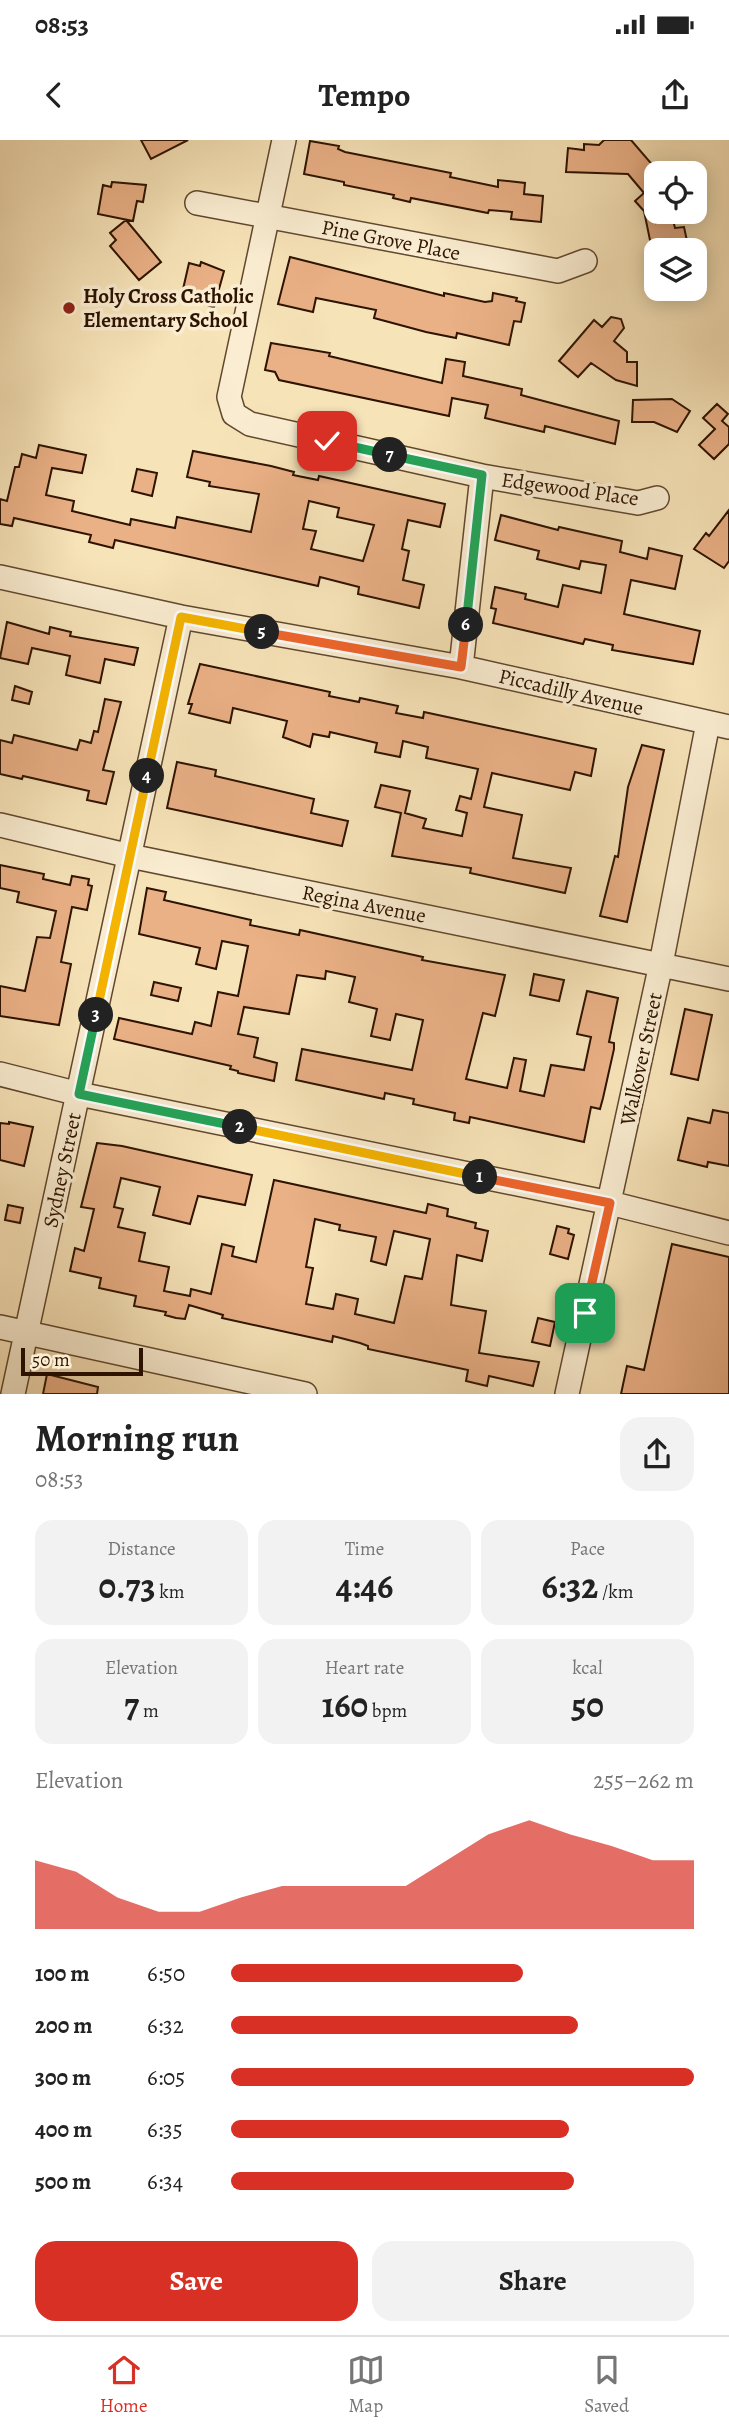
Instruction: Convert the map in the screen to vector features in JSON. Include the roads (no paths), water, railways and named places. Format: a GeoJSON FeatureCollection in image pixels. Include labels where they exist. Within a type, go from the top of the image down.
{"type":"FeatureCollection","features":[{"type":"Feature","properties":{"kind":"street","name":"Edgewood Place"},"geometry":{"type":"LineString","coordinates":[[284,140],[265,217],[229,397],[234,414],[250,424],[482,475],[638,503],[657,498]]}},
{"type":"Feature","properties":{"kind":"street","name":"Pine Grove Place"},"geometry":{"type":"LineString","coordinates":[[197,203],[558,271],[585,261]]}},
{"type":"Feature","properties":{"kind":"street"},"geometry":{"type":"LineString","coordinates":[[461,667],[482,475]]}},
{"type":"Feature","properties":{"kind":"street","name":"Piccadilly Avenue"},"geometry":{"type":"LineString","coordinates":[[0,578],[181,617],[461,667],[719,725]]}},
{"type":"Feature","properties":{"kind":"street","name":"Sydney Street"},"geometry":{"type":"LineString","coordinates":[[13,1394],[181,617]]}},
{"type":"Feature","properties":{"kind":"street","name":"Walkover Street"},"geometry":{"type":"LineString","coordinates":[[567,1394],[661,964],[719,725]]}},
{"type":"Feature","properties":{"kind":"street","name":"Regina Avenue"},"geometry":{"type":"LineString","coordinates":[[0,825],[130,856],[729,979]]}},
{"type":"Feature","properties":{"kind":"street"},"geometry":{"type":"LineString","coordinates":[[0,1074],[79,1094],[610,1203],[729,1233]]}},
{"type":"Feature","properties":{"kind":"street"},"geometry":{"type":"LineString","coordinates":[[0,1327],[305,1394]]}},
{"type":"Feature","properties":{"kind":"place","name":"Holy Cross Catholic Elementary School"},"geometry":{"type":"Point","coordinates":[69,308]}}]}
